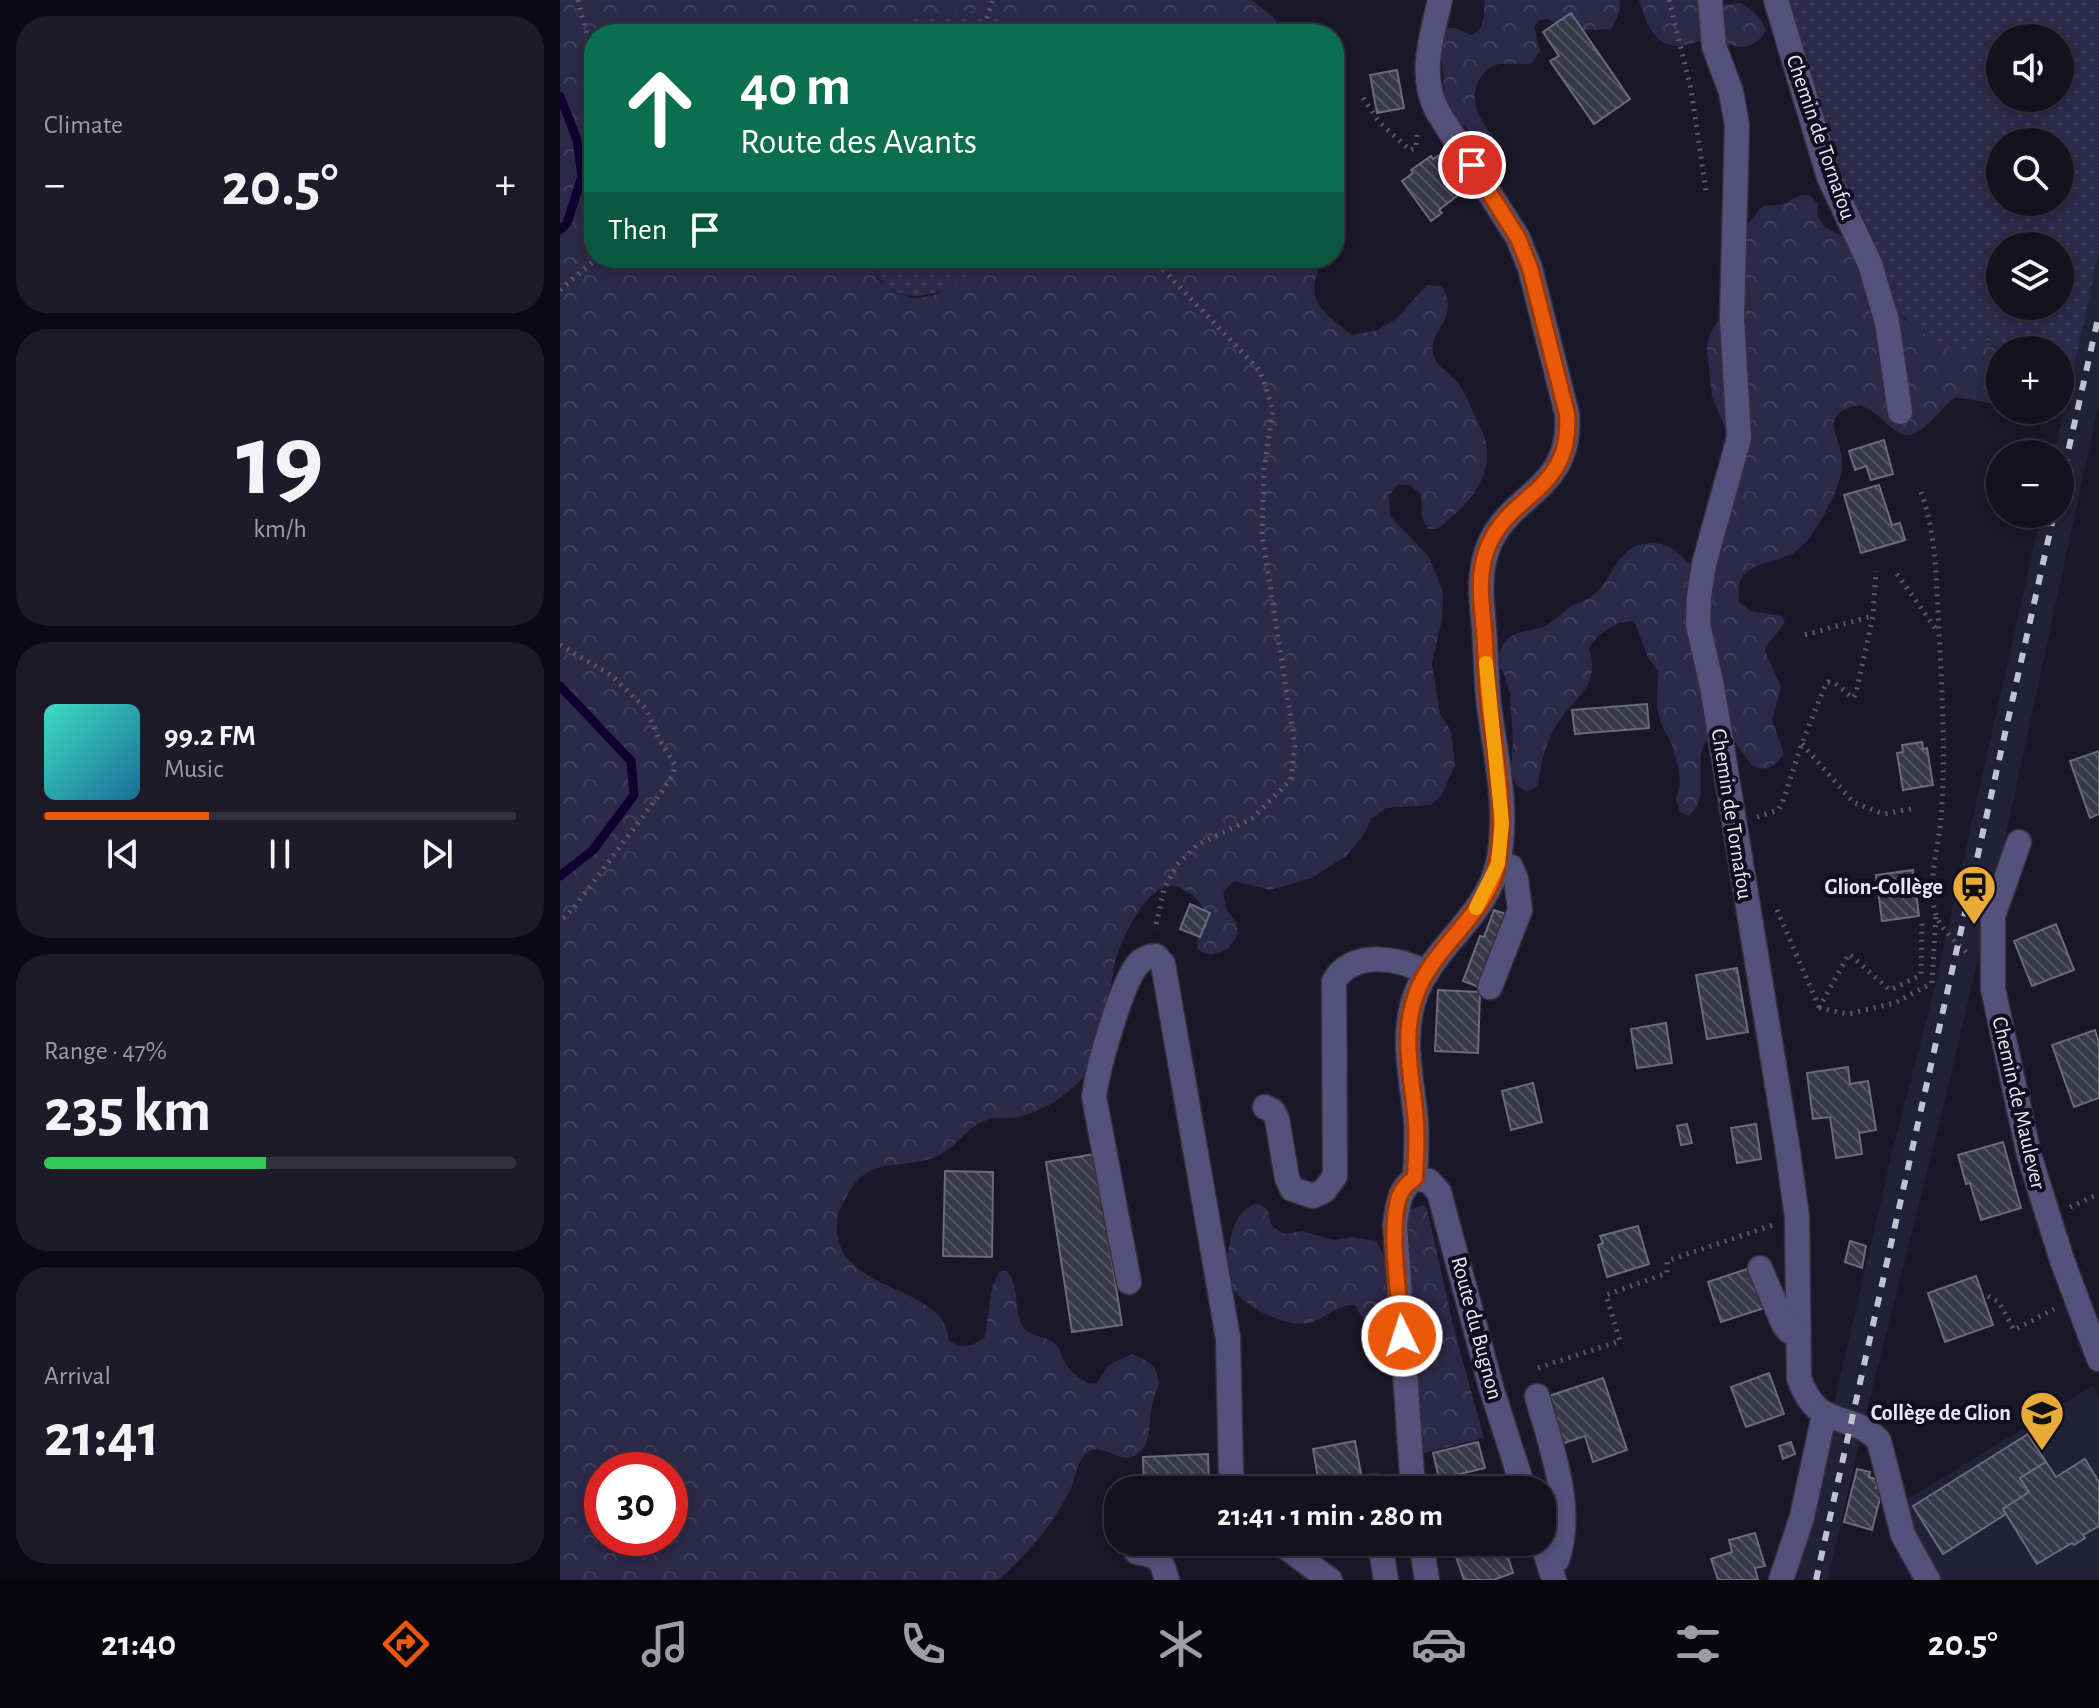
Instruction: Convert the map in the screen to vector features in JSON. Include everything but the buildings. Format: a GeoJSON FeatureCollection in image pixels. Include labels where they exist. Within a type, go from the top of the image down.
{"type":"FeatureCollection","features":[{"type":"Feature","properties":{"kind":"street"},"geometry":{"type":"LineString","coordinates":[[1412,1476],[1395,1225],[1399,1198],[1405,1185],[1415,1178],[1416,1114],[1407,1043],[1412,1005],[1427,973],[1474,911],[1498,864],[1502,823],[1499,773],[1489,703],[1479,585],[1485,556],[1493,536],[1507,516],[1552,475],[1563,457],[1569,437],[1567,414],[1530,268],[1518,238],[1432,100],[1427,65],[1440,0]]}},
{"type":"Feature","properties":{"kind":"street","name":"Chemin de Tornafou"},"geometry":{"type":"LineString","coordinates":[[1710,0],[1714,46],[1731,92],[1737,125],[1732,319],[1739,438],[1704,564],[1698,625],[1712,686],[1797,1217],[1799,1378],[1809,1400],[1824,1415]]}},
{"type":"Feature","properties":{"kind":"street","name":"Chemin de Tornafou"},"geometry":{"type":"LineString","coordinates":[[1776,0],[1829,177],[1870,264],[1887,322],[1900,412]]}},
{"type":"Feature","properties":{"kind":"street","name":"Chemin de Maulever"},"geometry":{"type":"LineString","coordinates":[[2019,842],[1993,916],[1993,989],[2029,1155],[2062,1260],[2099,1359]]}},
{"type":"Feature","properties":{"kind":"street"},"geometry":{"type":"LineString","coordinates":[[1490,987],[1520,910],[1516,879],[1511,867],[1498,864]]}},
{"type":"Feature","properties":{"kind":"street"},"geometry":{"type":"LineString","coordinates":[[1129,1282],[1094,1097],[1097,1068],[1129,979],[1137,964],[1149,956],[1156,956],[1163,964],[1228,1338],[1232,1476]]}},
{"type":"Feature","properties":{"kind":"street"},"geometry":{"type":"LineString","coordinates":[[1265,1107],[1273,1111],[1277,1119],[1287,1178],[1292,1189],[1313,1196],[1324,1191],[1335,1176],[1334,981],[1340,971],[1361,961],[1392,959],[1427,973]]}},
{"type":"Feature","properties":{"kind":"street","name":"Route du Bugnon"},"geometry":{"type":"LineString","coordinates":[[1415,1178],[1429,1181],[1439,1192],[1491,1387],[1520,1476]]}},
{"type":"Feature","properties":{"kind":"street"},"geometry":{"type":"LineString","coordinates":[[1760,1268],[1784,1325],[1798,1334]]}},
{"type":"Feature","properties":{"kind":"street"},"geometry":{"type":"LineString","coordinates":[[1537,1396],[1563,1502],[1560,1552],[1557,1560],[1548,1562]]}},
{"type":"Feature","properties":{"kind":"street"},"geometry":{"type":"LineString","coordinates":[[1781,1580],[1802,1517],[1824,1415],[1868,1431],[1879,1441],[1903,1535],[1928,1580]]}},
{"type":"Feature","properties":{"kind":"street"},"geometry":{"type":"LineString","coordinates":[[1156,1556],[1167,1580]]}},
{"type":"Feature","properties":{"kind":"street"},"geometry":{"type":"LineString","coordinates":[[1298,1556],[1330,1580]]}},
{"type":"Feature","properties":{"kind":"street"},"geometry":{"type":"LineString","coordinates":[[1382,1556],[1386,1580]]}},
{"type":"Feature","properties":{"kind":"street"},"geometry":{"type":"LineString","coordinates":[[1423,1556],[1427,1580]]}},
{"type":"Feature","properties":{"kind":"path"},"geometry":{"type":"LineString","coordinates":[[578,0],[584,24]]}},
{"type":"Feature","properties":{"kind":"path"},"geometry":{"type":"LineString","coordinates":[[986,24],[993,0]]}},
{"type":"Feature","properties":{"kind":"path"},"geometry":{"type":"LineString","coordinates":[[1669,0],[1691,89],[1708,203]]}},
{"type":"Feature","properties":{"kind":"path"},"geometry":{"type":"LineString","coordinates":[[1363,98],[1379,122],[1413,150],[1416,148],[1419,110],[1432,100]]}},
{"type":"Feature","properties":{"kind":"path"},"geometry":{"type":"LineString","coordinates":[[560,290],[585,268]]}},
{"type":"Feature","properties":{"kind":"path"},"geometry":{"type":"LineString","coordinates":[[1149,956],[1164,889],[1177,865],[1197,845],[1253,818],[1291,779],[1295,746],[1262,534],[1264,469],[1273,409],[1260,371],[1162,268]]}},
{"type":"Feature","properties":{"kind":"path"},"geometry":{"type":"LineString","coordinates":[[1819,1008],[1848,1014],[1895,1003],[1932,983],[1936,914],[1933,865],[1941,821],[1944,732],[1934,550],[1930,518],[1921,492]]}},
{"type":"Feature","properties":{"kind":"path"},"geometry":{"type":"LineString","coordinates":[[1778,810],[1828,682],[1835,683],[1853,698],[1856,693],[1873,616],[1876,571]]}},
{"type":"Feature","properties":{"kind":"path"},"geometry":{"type":"LineString","coordinates":[[1897,574],[1939,633]]}},
{"type":"Feature","properties":{"kind":"path"},"geometry":{"type":"LineString","coordinates":[[1805,635],[1873,616]]}},
{"type":"Feature","properties":{"kind":"path"},"geometry":{"type":"LineString","coordinates":[[560,645],[611,675],[646,709],[675,765],[673,775],[662,791],[573,909],[560,921]]}},
{"type":"Feature","properties":{"kind":"path"},"geometry":{"type":"LineString","coordinates":[[1802,743],[1854,803],[1884,814],[1916,808]]}},
{"type":"Feature","properties":{"kind":"path"},"geometry":{"type":"LineString","coordinates":[[1744,888],[1774,901],[1819,1008]]}},
{"type":"Feature","properties":{"kind":"path"},"geometry":{"type":"LineString","coordinates":[[1936,914],[1951,939],[1973,959],[1993,971]]}},
{"type":"Feature","properties":{"kind":"path"},"geometry":{"type":"LineString","coordinates":[[1819,1008],[1849,954],[1890,990],[1921,975],[1922,918]]}},
{"type":"Feature","properties":{"kind":"path"},"geometry":{"type":"LineString","coordinates":[[1526,1372],[1620,1341],[1606,1295],[1667,1273],[1667,1261],[1797,1217]]}},
{"type":"Feature","properties":{"kind":"path"},"geometry":{"type":"LineString","coordinates":[[1988,1296],[1999,1302],[2014,1330],[2040,1317]]}},
{"type":"Feature","properties":{"kind":"shaded area"},"geometry":{"type":"Polygon","coordinates":[[[2099,253],[2099,403],[2074,519],[2074,440],[2057,440],[2061,424],[2074,424],[2074,365],[2099,253]]]}},
{"type":"Feature","properties":{"kind":"shaded area"},"geometry":{"type":"Polygon","coordinates":[[[2038,528],[2072,528],[1995,885],[1828,1580],[1797,1580],[1892,1153],[1935,986],[2038,528]]]}},
{"type":"Feature","properties":{"kind":"shaded area","name":"Collège de Glion"},"geometry":{"type":"Polygon","coordinates":[[[2094,1385],[2099,1401],[2099,1580],[1942,1580],[1926,1562],[1900,1504],[2094,1385]]]}},
{"type":"Feature","properties":{"kind":"green space"},"geometry":{"type":"Polygon","coordinates":[[[560,0],[1252,0],[1278,24],[1014,24],[978,10],[911,19],[898,24],[584,24],[584,268],[873,268],[877,279],[913,298],[932,296],[984,268],[1319,268],[1315,285],[1318,303],[1352,335],[1378,330],[1396,319],[1427,285],[1441,286],[1446,297],[1446,315],[1435,338],[1433,354],[1437,363],[1457,382],[1466,396],[1485,438],[1485,469],[1466,503],[1437,529],[1428,529],[1422,518],[1421,494],[1410,485],[1398,484],[1389,496],[1390,516],[1428,556],[1443,591],[1442,619],[1432,664],[1440,714],[1451,731],[1455,765],[1441,796],[1431,805],[1386,808],[1371,819],[1363,836],[1346,856],[1312,878],[1270,890],[1234,881],[1223,892],[1227,911],[1236,922],[1238,934],[1228,949],[1211,955],[1198,950],[1203,914],[1200,903],[1190,893],[1177,887],[1160,889],[1143,906],[1122,941],[1098,1028],[1094,1057],[1080,1080],[1063,1096],[1032,1113],[980,1123],[939,1155],[864,1174],[839,1213],[838,1238],[845,1255],[874,1279],[928,1306],[941,1318],[949,1341],[954,1344],[968,1346],[985,1337],[992,1287],[1000,1271],[1007,1271],[1014,1284],[1022,1325],[1028,1332],[1054,1343],[1074,1374],[1090,1384],[1097,1383],[1109,1365],[1132,1354],[1149,1363],[1156,1371],[1159,1383],[1148,1438],[1141,1451],[1127,1458],[1096,1449],[1084,1456],[1056,1515],[1029,1549],[998,1580],[560,1580],[560,0]]]}},
{"type":"Feature","properties":{"kind":"green space"},"geometry":{"type":"Polygon","coordinates":[[[1485,0],[1619,0],[1620,4],[1611,29],[1570,31],[1548,19],[1539,20],[1534,27],[1540,51],[1532,63],[1500,64],[1482,75],[1476,88],[1475,103],[1494,138],[1491,143],[1480,139],[1450,111],[1445,98],[1439,49],[1440,40],[1448,28],[1471,35],[1479,29],[1485,0]]]}},
{"type":"Feature","properties":{"kind":"green space"},"geometry":{"type":"Polygon","coordinates":[[[1639,0],[1718,0],[1720,5],[1741,3],[1756,14],[1766,30],[1756,41],[1743,47],[1710,40],[1669,45],[1650,29],[1639,0]]]}},
{"type":"Feature","properties":{"kind":"green space"},"geometry":{"type":"Polygon","coordinates":[[[1780,0],[2099,0],[2099,253],[2074,366],[2074,336],[1986,336],[1986,347],[1979,347],[1968,356],[1960,356],[1912,326],[1895,308],[1868,253],[1780,0]]]}},
{"type":"Feature","properties":{"kind":"green space"},"geometry":{"type":"Polygon","coordinates":[[[978,10],[1014,24],[898,24],[911,19],[978,10]]]}},
{"type":"Feature","properties":{"kind":"green space"},"geometry":{"type":"Polygon","coordinates":[[[1801,195],[1809,195],[1818,204],[1817,215],[1825,227],[1852,242],[1902,317],[1912,326],[1960,356],[1968,356],[1986,342],[1986,402],[1956,397],[1920,430],[1904,435],[1860,405],[1838,413],[1834,426],[1842,468],[1835,492],[1820,521],[1798,549],[1755,567],[1739,583],[1739,602],[1750,611],[1782,616],[1785,622],[1765,651],[1781,687],[1772,720],[1784,754],[1774,765],[1753,767],[1735,742],[1725,734],[1707,739],[1701,758],[1699,800],[1688,816],[1680,812],[1676,799],[1680,784],[1679,770],[1657,708],[1658,672],[1648,658],[1634,621],[1602,633],[1589,648],[1592,662],[1588,684],[1553,731],[1543,758],[1538,786],[1526,792],[1516,784],[1511,772],[1513,740],[1510,694],[1504,674],[1497,664],[1507,639],[1545,626],[1570,607],[1592,596],[1627,552],[1643,544],[1666,545],[1693,566],[1712,575],[1717,569],[1706,520],[1708,502],[1719,480],[1728,434],[1712,397],[1707,348],[1710,333],[1736,295],[1745,227],[1763,206],[1782,205],[1801,195]]]}},
{"type":"Feature","properties":{"kind":"green space"},"geometry":{"type":"Polygon","coordinates":[[[873,268],[985,268],[948,288],[919,296],[905,295],[892,289],[873,268]]]}},
{"type":"Feature","properties":{"kind":"green space"},"geometry":{"type":"Polygon","coordinates":[[[1258,1203],[1267,1209],[1272,1226],[1284,1234],[1302,1231],[1333,1240],[1352,1237],[1376,1241],[1388,1271],[1389,1292],[1376,1322],[1364,1321],[1355,1305],[1349,1305],[1309,1323],[1288,1322],[1252,1307],[1234,1291],[1226,1270],[1232,1232],[1241,1214],[1258,1203]]]}},
{"type":"Feature","properties":{"kind":"green space"},"geometry":{"type":"Polygon","coordinates":[[[1423,1205],[1427,1209],[1454,1329],[1484,1438],[1416,1455],[1406,1218],[1410,1210],[1423,1205]]]}},
{"type":"Feature","properties":{"kind":"waterway"},"geometry":{"type":"LineString","coordinates":[[560,96],[577,140],[582,176],[567,223],[560,230]]}},
{"type":"Feature","properties":{"kind":"waterway"},"geometry":{"type":"LineString","coordinates":[[560,686],[631,761],[634,795],[593,850],[560,876]]}},
{"type":"Feature","properties":{"kind":"railway"},"geometry":{"type":"LineString","coordinates":[[2071,440],[2099,314]]}},
{"type":"Feature","properties":{"kind":"railway"},"geometry":{"type":"LineString","coordinates":[[1816,1580],[2051,528]]}},
{"type":"Feature","properties":{"kind":"slow traffic"},"geometry":{"type":"LineString","coordinates":[[1476,908],[1498,864],[1502,823],[1486,663]]}},
{"type":"Feature","properties":{"kind":"place","name":"Glion-Collège"},"geometry":{"type":"Point","coordinates":[1974,926]}},
{"type":"Feature","properties":{"kind":"place","name":"Collège de Glion"},"geometry":{"type":"Point","coordinates":[2042,1452]}},
{"type":"Feature","properties":{"kind":"route"},"geometry":{"type":"LineString","coordinates":[[1402,1336],[1395,1225],[1399,1198],[1405,1185],[1415,1178],[1416,1114],[1407,1043],[1410,1017],[1418,989],[1427,973],[1474,911],[1498,864],[1502,823],[1499,773],[1489,703],[1479,585],[1493,536],[1507,516],[1552,475],[1563,457],[1569,437],[1567,414],[1530,268],[1518,238],[1472,165]]}}]}
